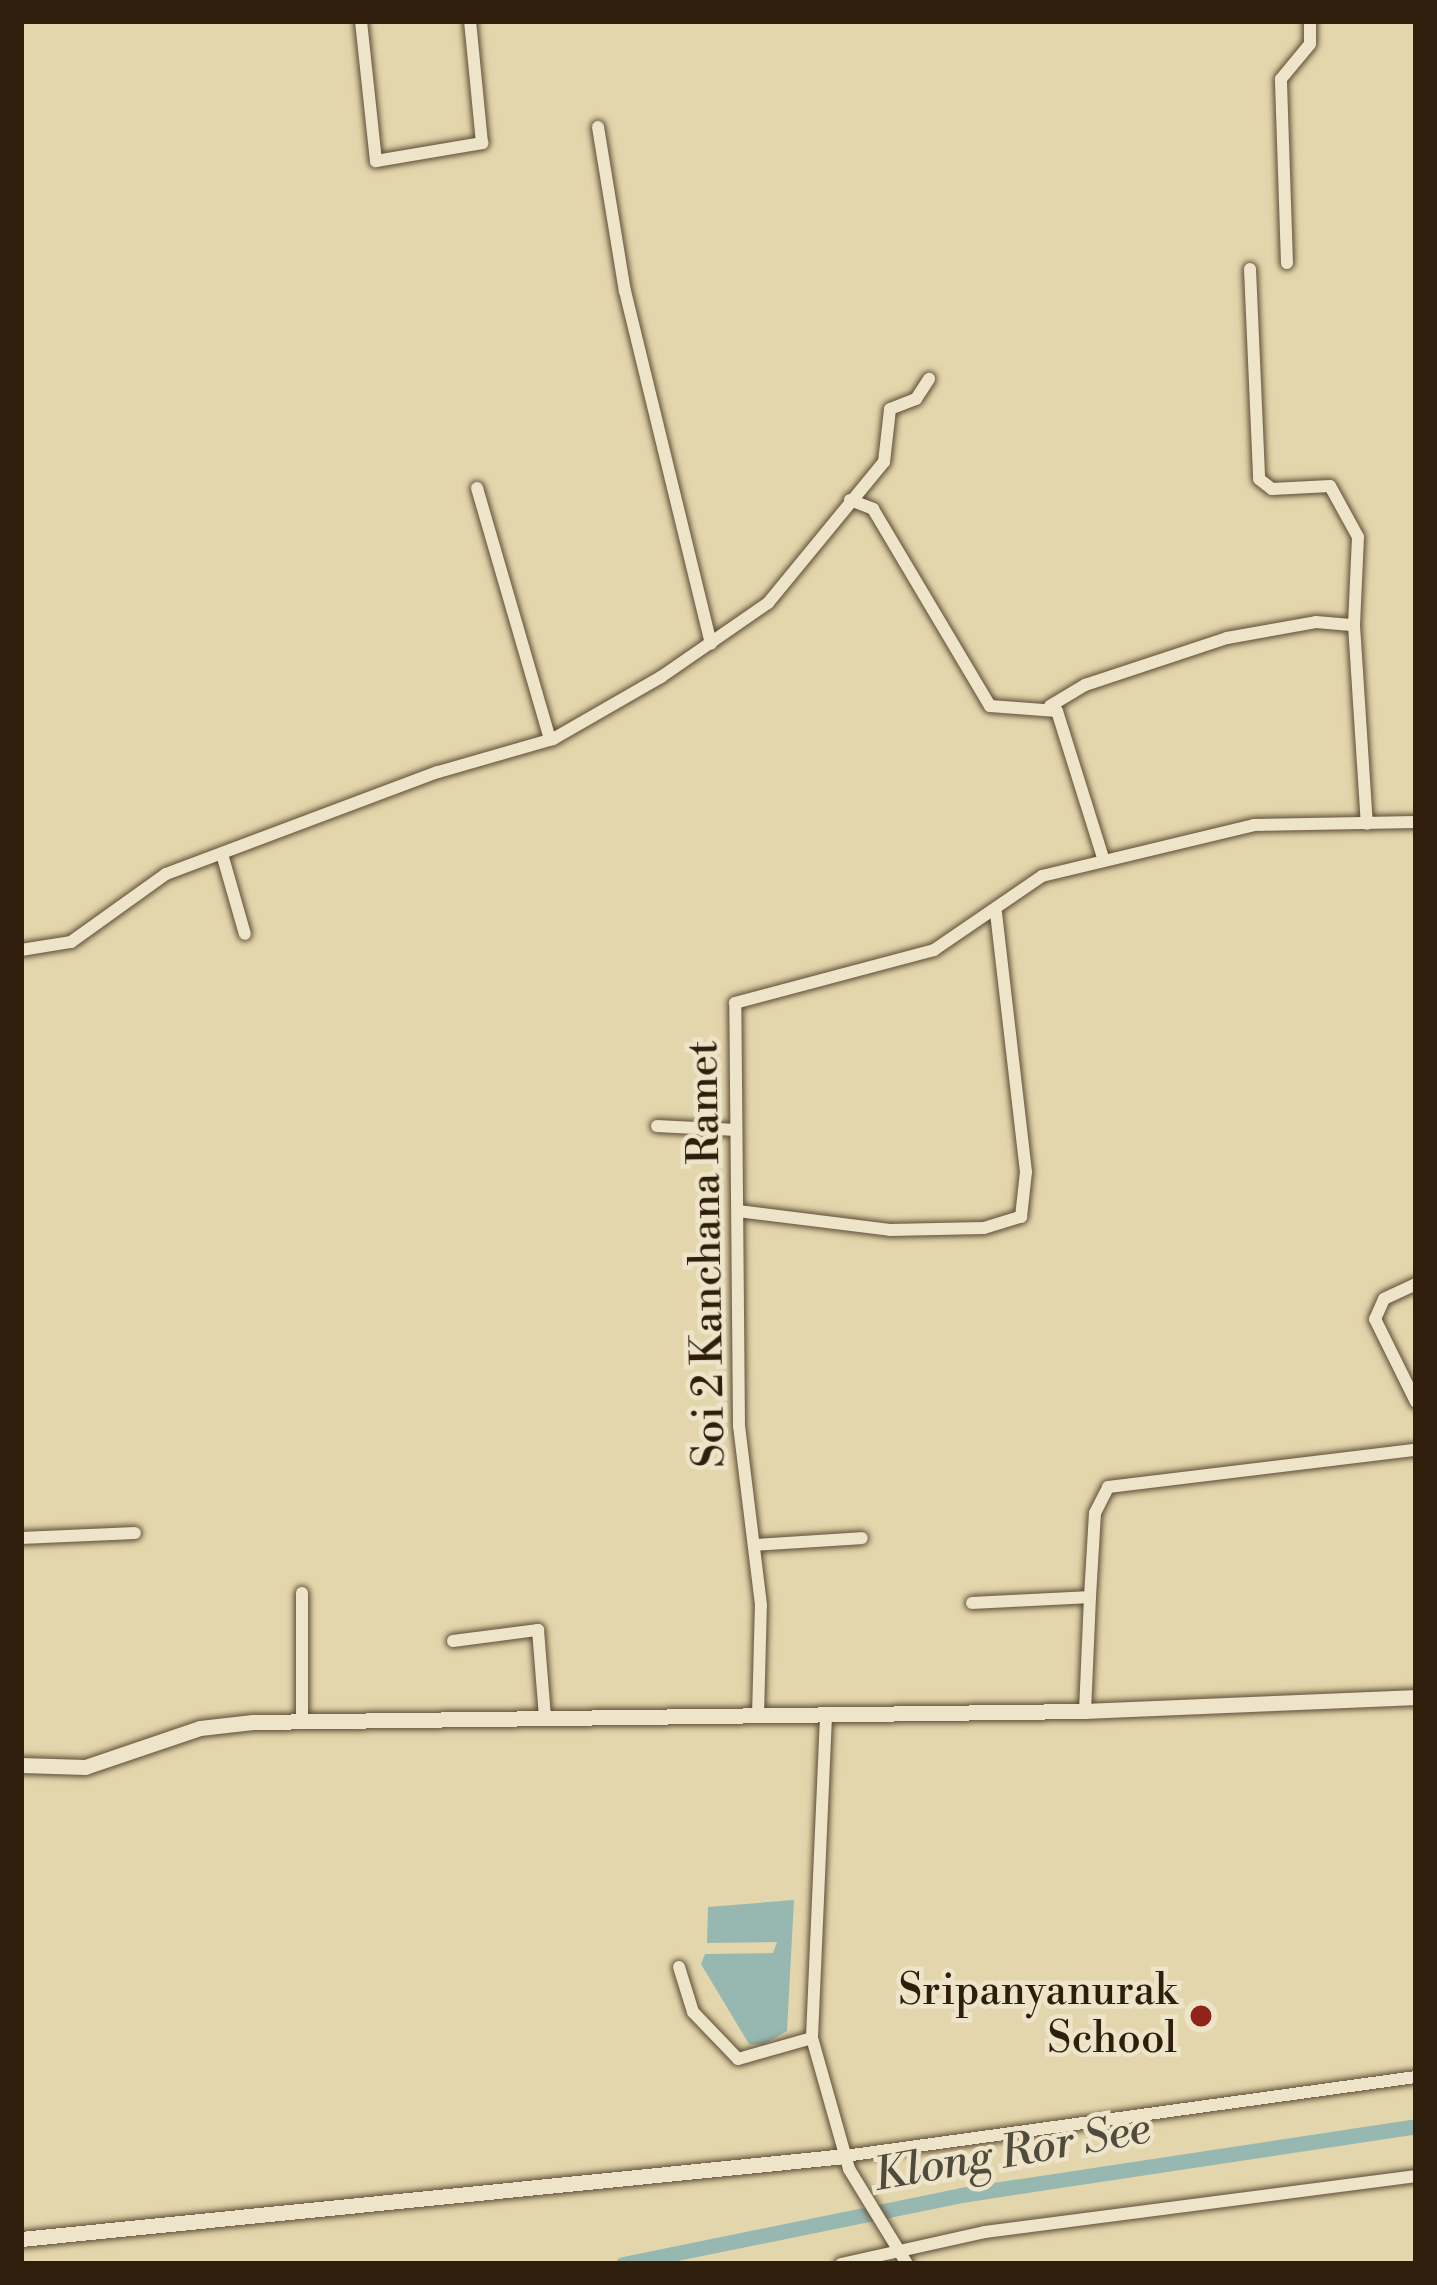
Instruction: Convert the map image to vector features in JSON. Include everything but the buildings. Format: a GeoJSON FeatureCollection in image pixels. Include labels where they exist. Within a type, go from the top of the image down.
{"type":"FeatureCollection","features":[{"type":"Feature","properties":{"kind":"street"},"geometry":{"type":"LineString","coordinates":[[361,21],[376,161],[482,143],[470,21]]}},
{"type":"Feature","properties":{"kind":"street"},"geometry":{"type":"LineString","coordinates":[[1287,263],[1280,79],[1310,44],[1310,21]]}},
{"type":"Feature","properties":{"kind":"street"},"geometry":{"type":"LineString","coordinates":[[598,127],[625,291],[711,644]]}},
{"type":"Feature","properties":{"kind":"street"},"geometry":{"type":"LineString","coordinates":[[1250,269],[1258,476],[1272,489],[1327,485],[1339,496],[1358,537],[1354,625],[1366,824]]}},
{"type":"Feature","properties":{"kind":"street"},"geometry":{"type":"LineString","coordinates":[[21,950],[71,942],[166,874],[466,762],[550,740],[756,616],[887,456],[890,409],[916,399],[929,380]]}},
{"type":"Feature","properties":{"kind":"street"},"geometry":{"type":"LineString","coordinates":[[476,488],[550,740]]}},
{"type":"Feature","properties":{"kind":"street"},"geometry":{"type":"LineString","coordinates":[[850,500],[873,509],[986,702],[1004,710],[1051,706],[1079,688],[1227,638],[1316,622],[1354,625]]}},
{"type":"Feature","properties":{"kind":"street"},"geometry":{"type":"LineString","coordinates":[[1051,706],[1076,758],[1104,861]]}},
{"type":"Feature","properties":{"kind":"street","name":"Soi 2 Kanchana Ramet"},"geometry":{"type":"LineString","coordinates":[[758,1716],[754,1545],[739,1426],[735,1003],[934,950],[996,913],[1042,876],[1254,825],[1416,822]]}},
{"type":"Feature","properties":{"kind":"street"},"geometry":{"type":"LineString","coordinates":[[222,854],[244,934]]}},
{"type":"Feature","properties":{"kind":"street"},"geometry":{"type":"LineString","coordinates":[[738,1211],[903,1231],[984,1228],[1022,1217],[1026,1172],[996,913]]}},
{"type":"Feature","properties":{"kind":"street"},"geometry":{"type":"LineString","coordinates":[[657,1126],[736,1130]]}},
{"type":"Feature","properties":{"kind":"street"},"geometry":{"type":"LineString","coordinates":[[1416,1284],[1384,1299],[1375,1319],[1416,1402]]}},
{"type":"Feature","properties":{"kind":"street"},"geometry":{"type":"LineString","coordinates":[[1085,1711],[1095,1513],[1108,1487],[1416,1450]]}},
{"type":"Feature","properties":{"kind":"street"},"geometry":{"type":"LineString","coordinates":[[21,1538],[135,1533]]}},
{"type":"Feature","properties":{"kind":"street"},"geometry":{"type":"LineString","coordinates":[[754,1545],[862,1538]]}},
{"type":"Feature","properties":{"kind":"street"},"geometry":{"type":"LineString","coordinates":[[302,1593],[302,1721]]}},
{"type":"Feature","properties":{"kind":"street"},"geometry":{"type":"LineString","coordinates":[[972,1603],[1090,1597]]}},
{"type":"Feature","properties":{"kind":"street"},"geometry":{"type":"LineString","coordinates":[[453,1641],[538,1630],[544,1717]]}},
{"type":"Feature","properties":{"kind":"street"},"geometry":{"type":"LineString","coordinates":[[21,1765],[75,1769],[200,1728],[302,1721],[1085,1711],[1416,1697]]}},
{"type":"Feature","properties":{"kind":"street"},"geometry":{"type":"LineString","coordinates":[[826,1716],[812,2038],[848,2163],[907,2264]]}},
{"type":"Feature","properties":{"kind":"street"},"geometry":{"type":"LineString","coordinates":[[679,1966],[693,2012],[738,2059],[812,2038]]}},
{"type":"Feature","properties":{"kind":"street"},"geometry":{"type":"LineString","coordinates":[[21,2239],[848,2163],[1416,2077]]}},
{"type":"Feature","properties":{"kind":"street"},"geometry":{"type":"LineString","coordinates":[[841,2264],[896,2244],[1416,2176]]}},
{"type":"Feature","properties":{"kind":"water"},"geometry":{"type":"Polygon","coordinates":[[[794,1900],[787,2031],[763,2045],[749,2044],[701,1964],[705,1954],[773,1953],[777,1942],[707,1943],[708,1907],[794,1900]]]}},
{"type":"Feature","properties":{"kind":"waterway","name":"Klong Ror See"},"geometry":{"type":"LineString","coordinates":[[623,2264],[961,2195],[1416,2126]]}},
{"type":"Feature","properties":{"kind":"place","name":"Sripanyanurak School"},"geometry":{"type":"Point","coordinates":[1201,2016]}}]}
